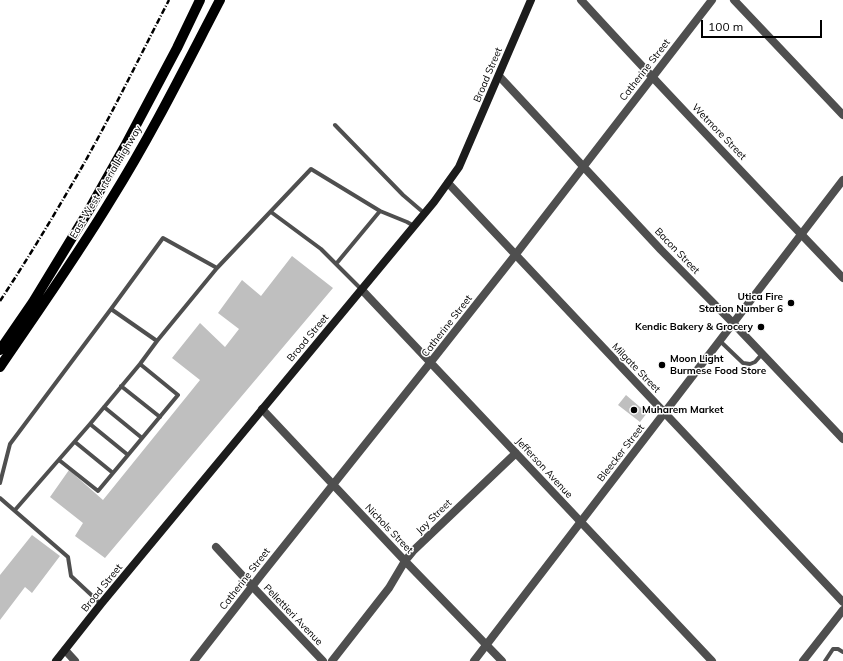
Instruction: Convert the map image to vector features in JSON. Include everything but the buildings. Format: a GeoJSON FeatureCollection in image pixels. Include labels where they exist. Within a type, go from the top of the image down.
{"type":"FeatureCollection","features":[{"type":"Feature","properties":{"kind":"main road","name":"East-West Arterial Highway"},"geometry":{"type":"LineString","coordinates":[[0,350],[33,302],[89,210],[129,139],[177,48],[200,0]]}},
{"type":"Feature","properties":{"kind":"main road","name":"East-West Arterial Highway"},"geometry":{"type":"LineString","coordinates":[[0,367],[68,268],[113,197],[164,108],[220,0]]}},
{"type":"Feature","properties":{"kind":"main road","name":"Broad Street"},"geometry":{"type":"LineString","coordinates":[[56,661],[101,604],[362,290],[414,226],[459,167],[531,0]]}},
{"type":"Feature","properties":{"kind":"street","name":"Wetmore Street"},"geometry":{"type":"LineString","coordinates":[[581,0],[843,278]]}},
{"type":"Feature","properties":{"kind":"street","name":"Catherine Street"},"geometry":{"type":"LineString","coordinates":[[194,661],[516,254],[712,0]]}},
{"type":"Feature","properties":{"kind":"street"},"geometry":{"type":"LineString","coordinates":[[734,0],[843,115]]}},
{"type":"Feature","properties":{"kind":"street","name":"Bacon Street"},"geometry":{"type":"LineString","coordinates":[[499,76],[661,250],[734,323],[843,439]]}},
{"type":"Feature","properties":{"kind":"street","name":"Bleecker Street"},"geometry":{"type":"LineString","coordinates":[[474,661],[843,180]]}},
{"type":"Feature","properties":{"kind":"street","name":"Milgate Street"},"geometry":{"type":"LineString","coordinates":[[448,182],[843,602]]}},
{"type":"Feature","properties":{"kind":"street","name":"Jefferson Avenue"},"geometry":{"type":"LineString","coordinates":[[362,290],[712,661]]}},
{"type":"Feature","properties":{"kind":"street","name":"Nichols Street"},"geometry":{"type":"LineString","coordinates":[[262,409],[405,561],[502,661]]}},
{"type":"Feature","properties":{"kind":"street","name":"Jay Street"},"geometry":{"type":"LineString","coordinates":[[332,661],[389,588],[405,561],[414,550],[516,453]]}},
{"type":"Feature","properties":{"kind":"street","name":"Pellettieri Avenue"},"geometry":{"type":"LineString","coordinates":[[216,546],[323,661]]}},
{"type":"Feature","properties":{"kind":"street"},"geometry":{"type":"LineString","coordinates":[[803,661],[843,610]]}},
{"type":"Feature","properties":{"kind":"street"},"geometry":{"type":"LineString","coordinates":[[65,650],[75,661]]}},
{"type":"Feature","properties":{"kind":"lane"},"geometry":{"type":"LineString","coordinates":[[335,125],[403,195],[424,213]]}},
{"type":"Feature","properties":{"kind":"lane"},"geometry":{"type":"LineString","coordinates":[[15,510],[75,442],[217,268],[311,169],[380,211],[414,226]]}},
{"type":"Feature","properties":{"kind":"lane"},"geometry":{"type":"LineString","coordinates":[[336,264],[380,211]]}},
{"type":"Feature","properties":{"kind":"lane"},"geometry":{"type":"LineString","coordinates":[[271,212],[321,249],[362,290]]}},
{"type":"Feature","properties":{"kind":"lane"},"geometry":{"type":"LineString","coordinates":[[0,483],[10,444],[112,309],[163,238],[217,268]]}},
{"type":"Feature","properties":{"kind":"lane"},"geometry":{"type":"LineString","coordinates":[[112,309],[157,341]]}},
{"type":"Feature","properties":{"kind":"lane"},"geometry":{"type":"LineString","coordinates":[[720,341],[743,363],[750,364],[755,362],[762,354]]}},
{"type":"Feature","properties":{"kind":"lane"},"geometry":{"type":"LineString","coordinates":[[59,460],[98,491],[178,395],[140,364]]}},
{"type":"Feature","properties":{"kind":"lane"},"geometry":{"type":"LineString","coordinates":[[121,386],[160,417]]}},
{"type":"Feature","properties":{"kind":"lane"},"geometry":{"type":"LineString","coordinates":[[104,407],[142,438]]}},
{"type":"Feature","properties":{"kind":"lane"},"geometry":{"type":"LineString","coordinates":[[90,424],[128,455]]}},
{"type":"Feature","properties":{"kind":"lane"},"geometry":{"type":"LineString","coordinates":[[75,442],[113,473]]}},
{"type":"Feature","properties":{"kind":"lane"},"geometry":{"type":"LineString","coordinates":[[0,498],[68,556],[70,576],[101,604]]}},
{"type":"Feature","properties":{"kind":"lane"},"geometry":{"type":"LineString","coordinates":[[825,661],[833,649],[838,649],[843,652]]}},
{"type":"Feature","properties":{"kind":"railway"},"geometry":{"type":"LineString","coordinates":[[0,301],[82,167],[116,105],[169,0]]}},
{"type":"Feature","properties":{"kind":"place","name":"Utica Fire Station Number 6"},"geometry":{"type":"Point","coordinates":[791,303]}},
{"type":"Feature","properties":{"kind":"place","name":"Kendic Bakery & Grocery"},"geometry":{"type":"Point","coordinates":[761,327]}},
{"type":"Feature","properties":{"kind":"place","name":"Moon Light Burmese Food Store"},"geometry":{"type":"Point","coordinates":[662,365]}},
{"type":"Feature","properties":{"kind":"place","name":"Muharem Market"},"geometry":{"type":"Point","coordinates":[634,410]}}]}
